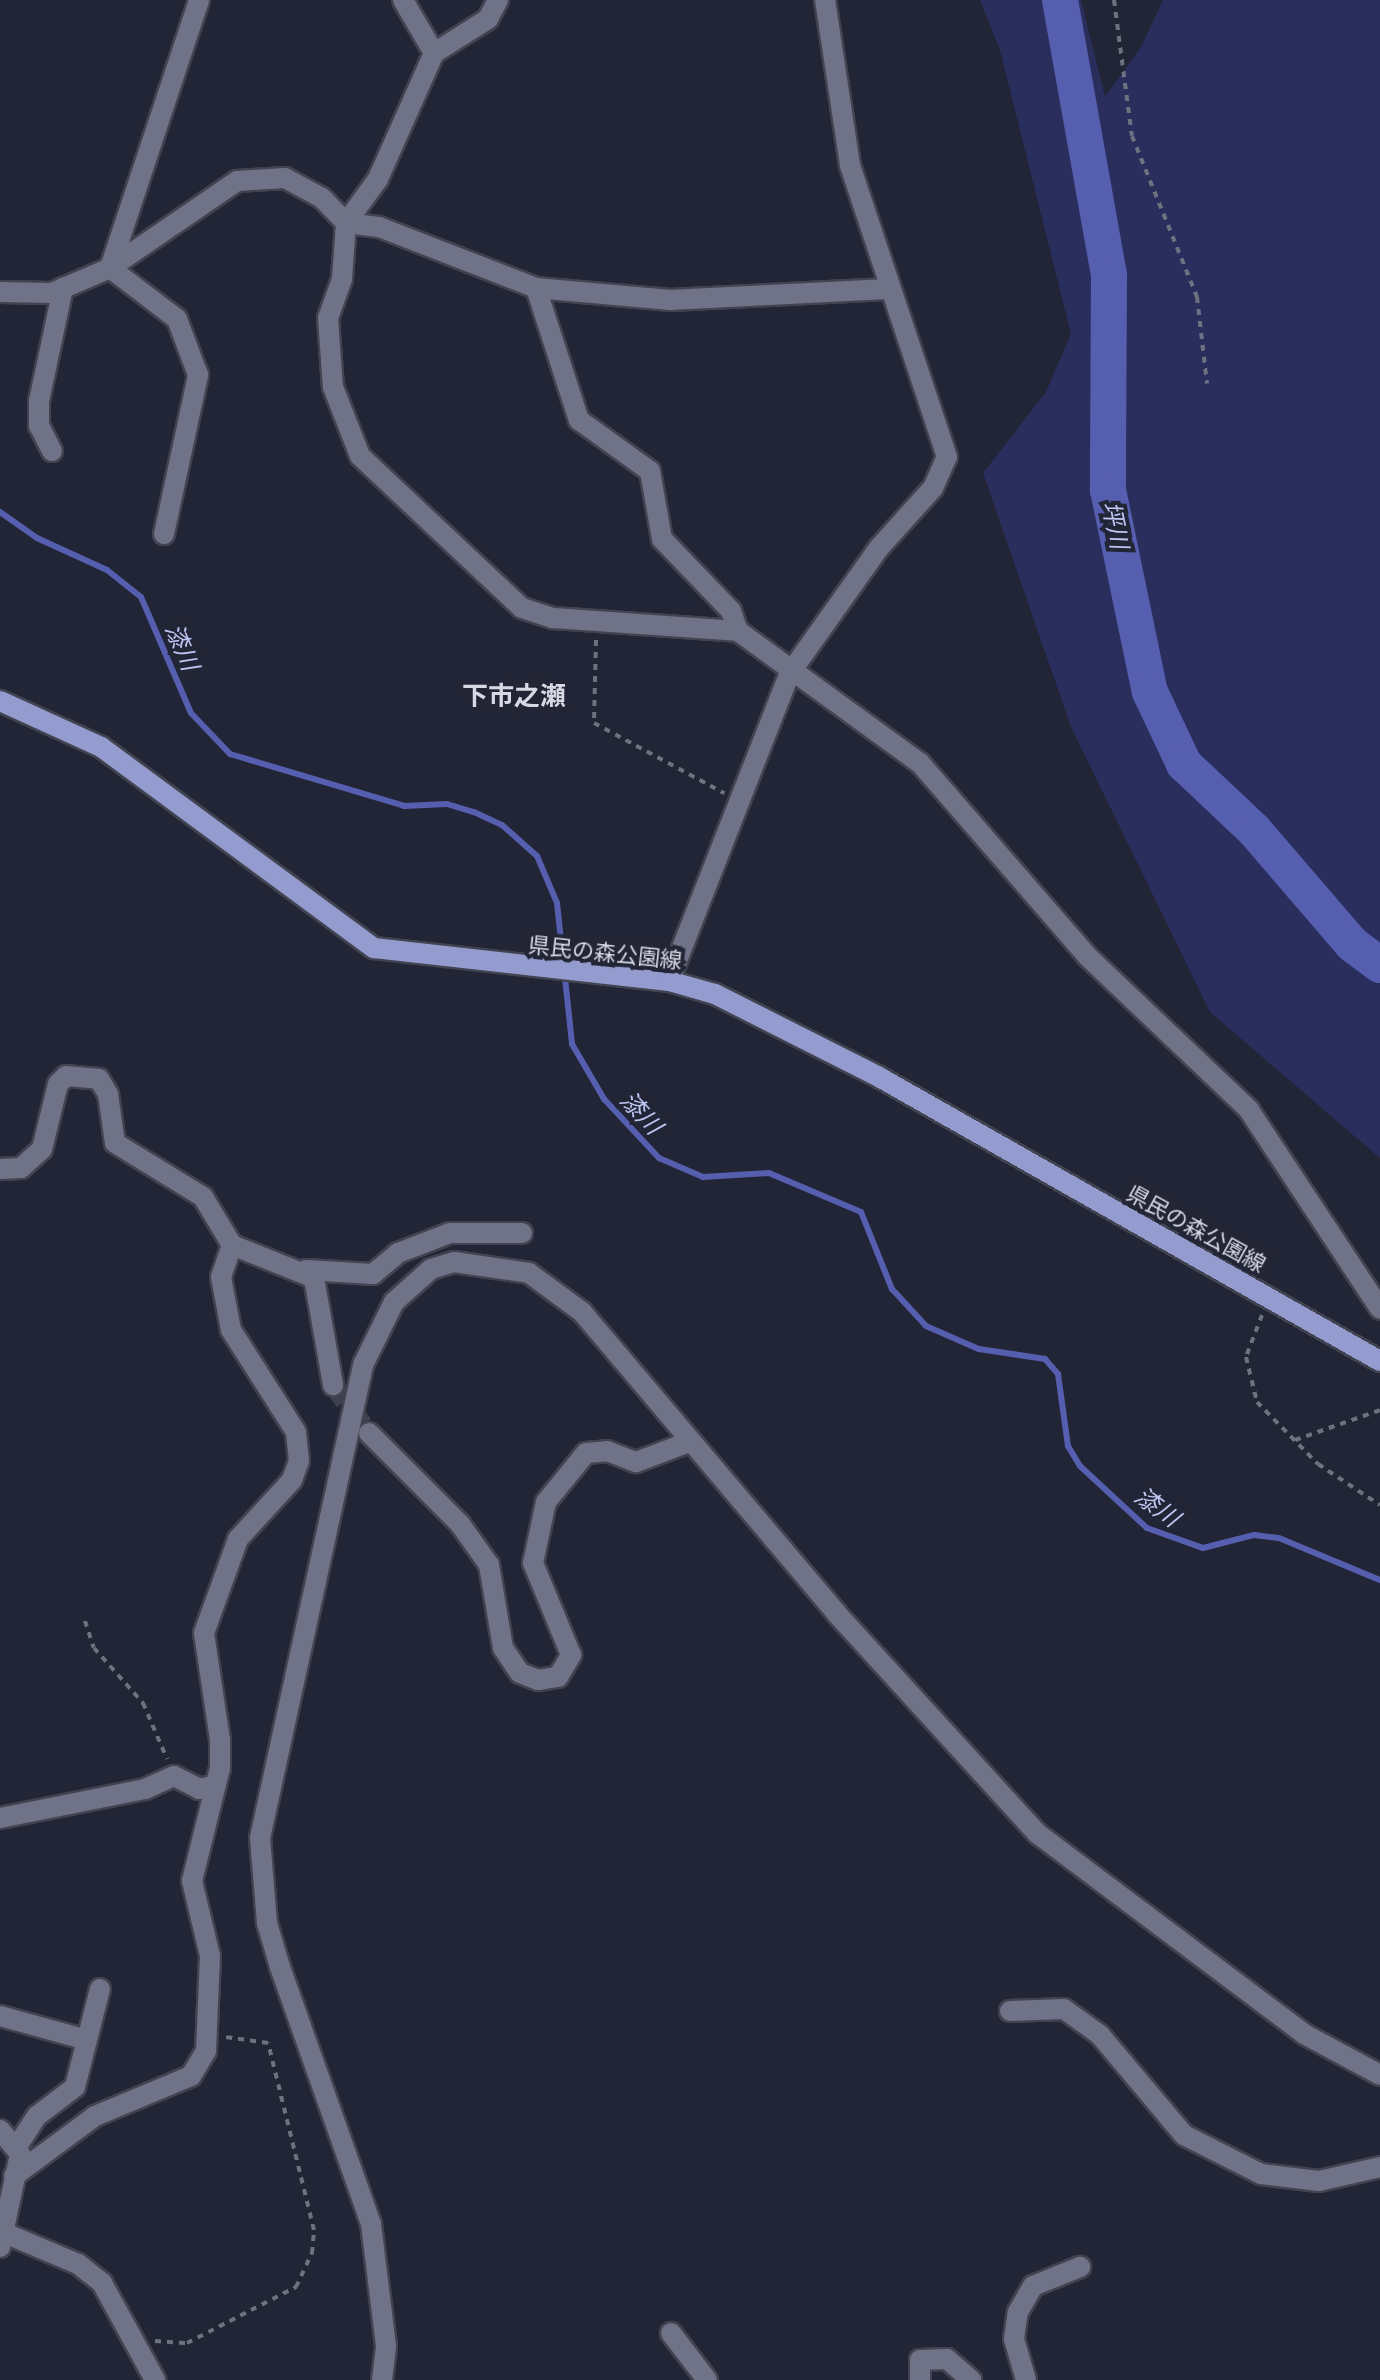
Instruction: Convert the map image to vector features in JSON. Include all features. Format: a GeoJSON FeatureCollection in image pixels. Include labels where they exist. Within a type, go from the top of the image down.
{"type":"FeatureCollection","features":[{"type":"Feature","properties":{"kind":"main road","name":"県民の森公園線"},"geometry":{"type":"LineString","coordinates":[[0,701],[101,747],[374,948],[515,967],[669,981],[715,994],[879,1077],[1380,1361]]}},
{"type":"Feature","properties":{"kind":"street"},"geometry":{"type":"LineString","coordinates":[[110,268],[199,0]]}},
{"type":"Feature","properties":{"kind":"street"},"geometry":{"type":"LineString","coordinates":[[403,0],[434,53]]}},
{"type":"Feature","properties":{"kind":"street"},"geometry":{"type":"LineString","coordinates":[[498,0],[488,19],[434,53],[378,179],[346,223],[342,279],[328,318],[333,387],[360,456],[522,608],[553,618],[738,631]]}},
{"type":"Feature","properties":{"kind":"street"},"geometry":{"type":"LineString","coordinates":[[669,981],[790,673],[878,549],[933,488],[947,457],[888,289],[838,111],[825,0]]}},
{"type":"Feature","properties":{"kind":"street"},"geometry":{"type":"LineString","coordinates":[[3,289],[63,288],[110,268],[237,181],[285,178],[322,198],[346,223],[379,227],[536,288],[670,300],[888,289]]}},
{"type":"Feature","properties":{"kind":"street"},"geometry":{"type":"LineString","coordinates":[[110,268],[177,319],[198,375],[164,534]]}},
{"type":"Feature","properties":{"kind":"street"},"geometry":{"type":"LineString","coordinates":[[52,451],[39,426],[39,401],[63,288]]}},
{"type":"Feature","properties":{"kind":"street"},"geometry":{"type":"LineString","coordinates":[[536,288],[579,420],[650,471],[662,539],[731,611],[738,631],[790,673],[920,763],[1087,956],[1249,1110],[1380,1309]]}},
{"type":"Feature","properties":{"kind":"street"},"geometry":{"type":"LineString","coordinates":[[0,1169],[21,1168],[42,1149],[58,1084],[66,1076],[99,1079],[108,1094],[115,1143],[203,1197],[232,1245],[251,1258],[306,1270],[373,1274],[398,1253],[450,1233],[522,1233]]}},
{"type":"Feature","properties":{"kind":"street"},"geometry":{"type":"LineString","coordinates":[[14,2176],[95,2116],[191,2076],[201,2067],[207,2034],[210,1956],[192,1881],[216,1785],[220,1740],[204,1633],[211,1602],[238,1539],[292,1480],[299,1461],[296,1432],[231,1330],[221,1277],[232,1245]]}},
{"type":"Feature","properties":{"kind":"street"},"geometry":{"type":"LineString","coordinates":[[382,2380],[386,2346],[371,2224],[280,1967],[259,1864],[300,1631],[364,1363],[394,1302],[421,1276],[454,1262],[502,1265],[529,1273],[582,1312],[689,1442],[1038,1834],[1292,2025],[1380,2075]]}},
{"type":"Feature","properties":{"kind":"street"},"geometry":{"type":"LineString","coordinates":[[306,1270],[321,1299],[323,1355],[333,1385]]}},
{"type":"Feature","properties":{"kind":"street"},"geometry":{"type":"LineString","coordinates":[[369,1433],[460,1524],[489,1565],[503,1648],[520,1673],[538,1680],[558,1677],[571,1655],[533,1563],[546,1502],[586,1453],[607,1451],[636,1462],[689,1442]]}},
{"type":"Feature","properties":{"kind":"street"},"geometry":{"type":"LineString","coordinates":[[0,1818],[145,1789],[174,1776],[199,1789],[216,1785]]}},
{"type":"Feature","properties":{"kind":"street"},"geometry":{"type":"LineString","coordinates":[[100,1989],[75,2087],[37,2116],[16,2148],[4,2241],[78,2264],[102,2283],[134,2336],[155,2380]]}},
{"type":"Feature","properties":{"kind":"street"},"geometry":{"type":"LineString","coordinates":[[1010,2011],[1064,2009],[1100,2035],[1184,2135],[1261,2174],[1319,2181],[1380,2167]]}},
{"type":"Feature","properties":{"kind":"street"},"geometry":{"type":"LineString","coordinates":[[0,2016],[87,2040]]}},
{"type":"Feature","properties":{"kind":"street"},"geometry":{"type":"LineString","coordinates":[[0,2130],[16,2148]]}},
{"type":"Feature","properties":{"kind":"street"},"geometry":{"type":"LineString","coordinates":[[1026,2380],[1014,2339],[1018,2312],[1033,2286],[1080,2267]]}},
{"type":"Feature","properties":{"kind":"street"},"geometry":{"type":"LineString","coordinates":[[671,2333],[707,2380]]}},
{"type":"Feature","properties":{"kind":"street"},"geometry":{"type":"LineString","coordinates":[[920,2380],[920,2360],[947,2359],[971,2380]]}},
{"type":"Feature","properties":{"kind":"path"},"geometry":{"type":"LineString","coordinates":[[1114,0],[1132,136],[1197,297],[1207,383]]}},
{"type":"Feature","properties":{"kind":"path"},"geometry":{"type":"LineString","coordinates":[[596,621],[594,723],[739,802]]}},
{"type":"Feature","properties":{"kind":"path"},"geometry":{"type":"LineString","coordinates":[[1268,1297],[1246,1357],[1246,1375],[1257,1402],[1318,1464],[1380,1505]]}},
{"type":"Feature","properties":{"kind":"path"},"geometry":{"type":"LineString","coordinates":[[1295,1440],[1380,1410]]}},
{"type":"Feature","properties":{"kind":"path"},"geometry":{"type":"LineString","coordinates":[[85,1621],[102,1661],[143,1703],[174,1776]]}},
{"type":"Feature","properties":{"kind":"path"},"geometry":{"type":"LineString","coordinates":[[134,2336],[187,2343],[296,2287],[312,2253],[314,2230],[268,2043],[207,2034]]}},
{"type":"Feature","properties":{"kind":"shaded area"},"geometry":{"type":"Polygon","coordinates":[[[980,0],[1081,0],[1105,97],[1141,47],[1163,0],[1380,0],[1380,1158],[1210,1012],[1071,727],[983,473],[1046,392],[1071,334],[1000,50],[980,0]]]}},
{"type":"Feature","properties":{"kind":"waterway","name":"坪川"},"geometry":{"type":"LineString","coordinates":[[1060,0],[1109,274],[1108,490],[1150,692],[1184,764],[1254,830],[1352,944],[1380,965]]}},
{"type":"Feature","properties":{"kind":"waterway","name":"漆川"},"geometry":{"type":"LineString","coordinates":[[0,512],[37,538],[107,570],[141,597],[191,713],[230,754],[404,806],[447,804],[474,812],[502,825],[537,856],[557,903],[572,1044],[604,1099],[659,1158],[703,1177],[769,1173],[861,1212],[892,1289],[926,1326],[979,1349],[1045,1359],[1058,1374],[1068,1446],[1080,1466],[1147,1528],[1203,1548],[1254,1535],[1279,1538],[1380,1580]]}},
{"type":"Feature","properties":{"kind":"tunnel"},"geometry":{"type":"LineString","coordinates":[[333,1385],[369,1433]]}},
{"type":"Feature","properties":{"kind":"district","name":"下市之瀬"},"geometry":{"type":"Point","coordinates":[514,697]}}]}
